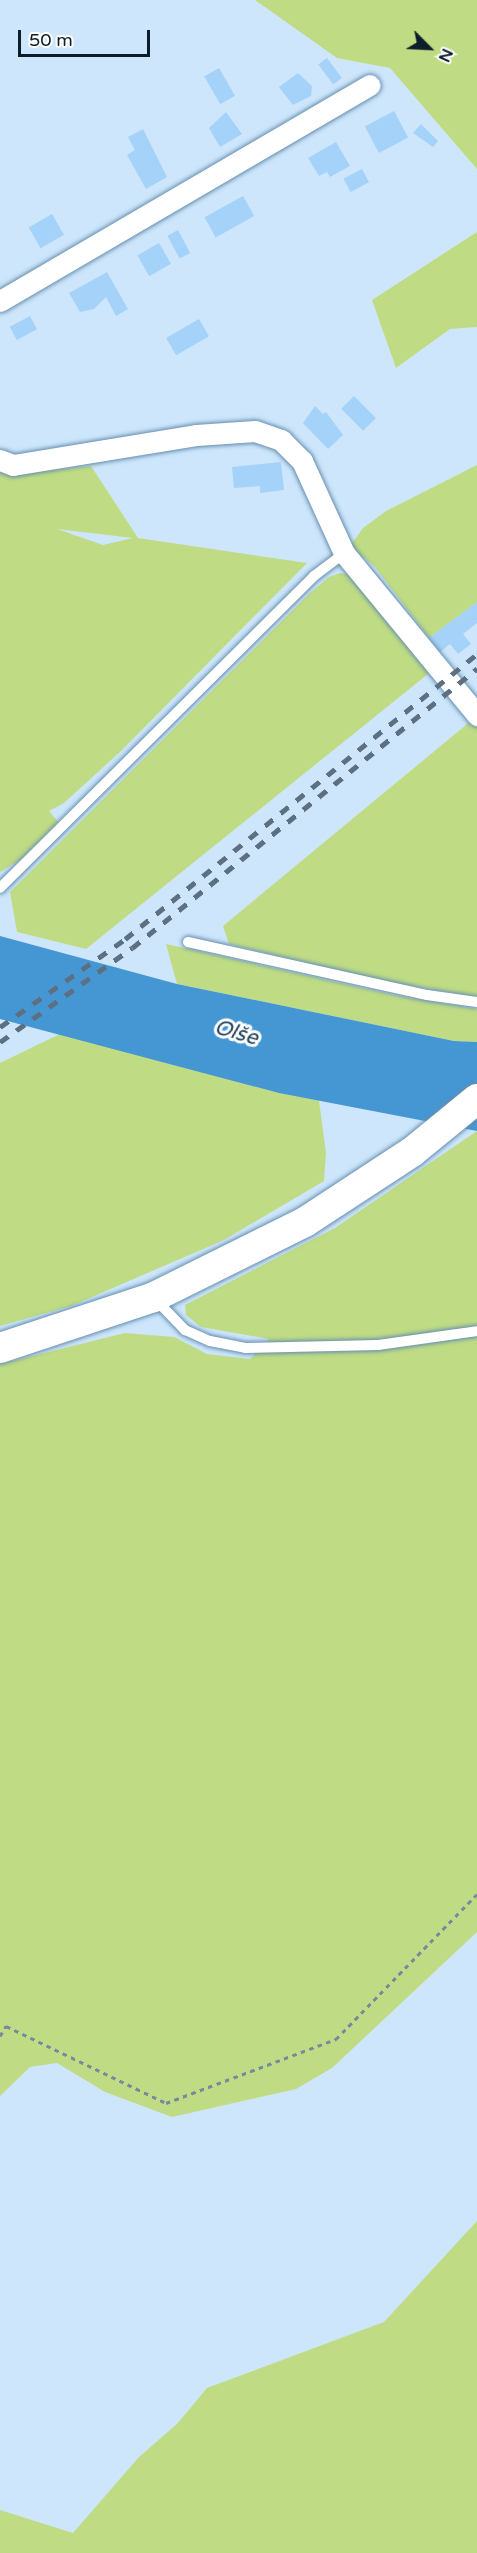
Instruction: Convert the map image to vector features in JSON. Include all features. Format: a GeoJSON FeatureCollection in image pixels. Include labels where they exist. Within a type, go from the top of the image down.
{"type":"FeatureCollection","features":[{"type":"Feature","properties":{"kind":"main road"},"geometry":{"type":"LineString","coordinates":[[0,1348],[154,1297],[305,1222],[412,1152],[477,1099]]}},
{"type":"Feature","properties":{"kind":"street"},"geometry":{"type":"LineString","coordinates":[[0,301],[369,85]]}},
{"type":"Feature","properties":{"kind":"street"},"geometry":{"type":"LineString","coordinates":[[0,460],[13,465],[196,435],[255,431],[281,440],[302,461],[344,553],[477,715]]}},
{"type":"Feature","properties":{"kind":"lane"},"geometry":{"type":"LineString","coordinates":[[1,885],[314,576],[344,553]]}},
{"type":"Feature","properties":{"kind":"lane"},"geometry":{"type":"LineString","coordinates":[[188,942],[427,995],[477,1002]]}},
{"type":"Feature","properties":{"kind":"lane"},"geometry":{"type":"LineString","coordinates":[[154,1297],[185,1330],[210,1341],[245,1348],[378,1345],[477,1331]]}},
{"type":"Feature","properties":{"kind":"path"},"geometry":{"type":"LineString","coordinates":[[0,2036],[6,2026],[166,2103],[336,2039],[477,1894]]}},
{"type":"Feature","properties":{"kind":"green space"},"geometry":{"type":"Polygon","coordinates":[[[255,0],[477,0],[477,169],[390,68],[337,58],[255,0]]]}},
{"type":"Feature","properties":{"kind":"green space"},"geometry":{"type":"Polygon","coordinates":[[[477,232],[477,327],[450,329],[396,368],[372,300],[477,232]]]}},
{"type":"Feature","properties":{"kind":"green space"},"geometry":{"type":"Polygon","coordinates":[[[477,465],[477,602],[429,638],[375,567],[350,546],[363,528],[386,511],[477,465]]]}},
{"type":"Feature","properties":{"kind":"green space"},"geometry":{"type":"Polygon","coordinates":[[[91,466],[138,538],[307,563],[120,752],[64,803],[49,811],[59,823],[22,859],[0,872],[0,470],[9,474],[91,466]],[[57,529],[103,545],[133,538],[57,529]]]}},
{"type":"Feature","properties":{"kind":"green space"},"geometry":{"type":"Polygon","coordinates":[[[340,573],[351,575],[433,670],[86,949],[17,932],[10,892],[309,594],[329,577],[340,573]]]}},
{"type":"Feature","properties":{"kind":"green space"},"geometry":{"type":"Polygon","coordinates":[[[472,720],[477,726],[477,997],[389,982],[229,944],[223,926],[472,720]]]}},
{"type":"Feature","properties":{"kind":"green space"},"geometry":{"type":"Polygon","coordinates":[[[166,944],[399,996],[477,1009],[477,1042],[454,1041],[177,984],[166,944]]]}},
{"type":"Feature","properties":{"kind":"green space"},"geometry":{"type":"Polygon","coordinates":[[[62,1033],[319,1101],[326,1153],[324,1181],[224,1240],[71,1306],[0,1326],[0,1063],[62,1033]]]}},
{"type":"Feature","properties":{"kind":"green space"},"geometry":{"type":"Polygon","coordinates":[[[477,1131],[477,1932],[332,2068],[296,2089],[172,2117],[105,2092],[57,2063],[30,2067],[0,2096],[0,1364],[125,1333],[174,1337],[207,1354],[250,1359],[269,1339],[201,1327],[186,1315],[185,1305],[335,1228],[477,1131]]]}},
{"type":"Feature","properties":{"kind":"green space"},"geometry":{"type":"Polygon","coordinates":[[[477,2221],[477,2553],[0,2553],[0,2510],[73,2533],[139,2457],[177,2424],[207,2388],[384,2322],[477,2221]]]}},
{"type":"Feature","properties":{"kind":"water","name":"Olše"},"geometry":{"type":"Polygon","coordinates":[[[0,936],[177,984],[454,1041],[477,1042],[477,1131],[279,1093],[0,1019],[0,936]]]}},
{"type":"Feature","properties":{"kind":"building"},"geometry":{"type":"Polygon","coordinates":[[[327,58],[342,78],[333,85],[318,65],[327,58]]]}},
{"type":"Feature","properties":{"kind":"building"},"geometry":{"type":"Polygon","coordinates":[[[219,68],[235,96],[220,104],[204,76],[219,68]]]}},
{"type":"Feature","properties":{"kind":"building"},"geometry":{"type":"Polygon","coordinates":[[[298,73],[312,86],[311,96],[293,105],[279,87],[298,73]]]}},
{"type":"Feature","properties":{"kind":"building"},"geometry":{"type":"Polygon","coordinates":[[[394,111],[408,137],[379,153],[365,126],[394,111]]]}},
{"type":"Feature","properties":{"kind":"building"},"geometry":{"type":"Polygon","coordinates":[[[226,112],[242,134],[220,147],[209,128],[226,112]]]}},
{"type":"Feature","properties":{"kind":"building"},"geometry":{"type":"Polygon","coordinates":[[[421,124],[438,141],[433,147],[413,133],[421,124]]]}},
{"type":"Feature","properties":{"kind":"building"},"geometry":{"type":"Polygon","coordinates":[[[143,129],[167,177],[146,189],[127,155],[135,150],[128,137],[143,129]]]}},
{"type":"Feature","properties":{"kind":"building"},"geometry":{"type":"Polygon","coordinates":[[[336,142],[350,166],[330,177],[327,172],[319,176],[308,158],[336,142]]]}},
{"type":"Feature","properties":{"kind":"building"},"geometry":{"type":"Polygon","coordinates":[[[362,169],[369,182],[351,192],[343,179],[362,169]]]}},
{"type":"Feature","properties":{"kind":"building"},"geometry":{"type":"Polygon","coordinates":[[[243,196],[254,216],[216,237],[205,217],[243,196]]]}},
{"type":"Feature","properties":{"kind":"building"},"geometry":{"type":"Polygon","coordinates":[[[52,214],[64,235],[41,248],[29,228],[52,214]]]}},
{"type":"Feature","properties":{"kind":"building"},"geometry":{"type":"Polygon","coordinates":[[[178,230],[190,253],[180,259],[167,236],[178,230]]]}},
{"type":"Feature","properties":{"kind":"building"},"geometry":{"type":"Polygon","coordinates":[[[159,243],[171,264],[149,276],[137,256],[159,243]]]}},
{"type":"Feature","properties":{"kind":"building"},"geometry":{"type":"Polygon","coordinates":[[[107,272],[128,309],[116,316],[106,297],[94,309],[80,312],[69,293],[107,272]]]}},
{"type":"Feature","properties":{"kind":"building"},"geometry":{"type":"Polygon","coordinates":[[[30,316],[37,329],[17,340],[10,327],[30,316]]]}},
{"type":"Feature","properties":{"kind":"building"},"geometry":{"type":"Polygon","coordinates":[[[199,319],[209,336],[176,355],[166,338],[199,319]]]}},
{"type":"Feature","properties":{"kind":"building"},"geometry":{"type":"Polygon","coordinates":[[[354,396],[376,418],[363,431],[341,409],[354,396]]]}},
{"type":"Feature","properties":{"kind":"building"},"geometry":{"type":"Polygon","coordinates":[[[315,406],[323,414],[326,412],[343,435],[328,449],[303,423],[315,406]]]}},
{"type":"Feature","properties":{"kind":"building"},"geometry":{"type":"Polygon","coordinates":[[[281,462],[284,490],[260,493],[260,486],[234,488],[232,467],[281,462]]]}},
{"type":"Feature","properties":{"kind":"building"},"geometry":{"type":"Polygon","coordinates":[[[477,602],[477,623],[463,634],[471,644],[458,654],[450,644],[440,652],[429,638],[477,602]]]}},
{"type":"Feature","properties":{"kind":"railway"},"geometry":{"type":"LineString","coordinates":[[0,1027],[125,939],[477,654]]}},
{"type":"Feature","properties":{"kind":"railway"},"geometry":{"type":"LineString","coordinates":[[0,1042],[132,948],[477,669]]}}]}
